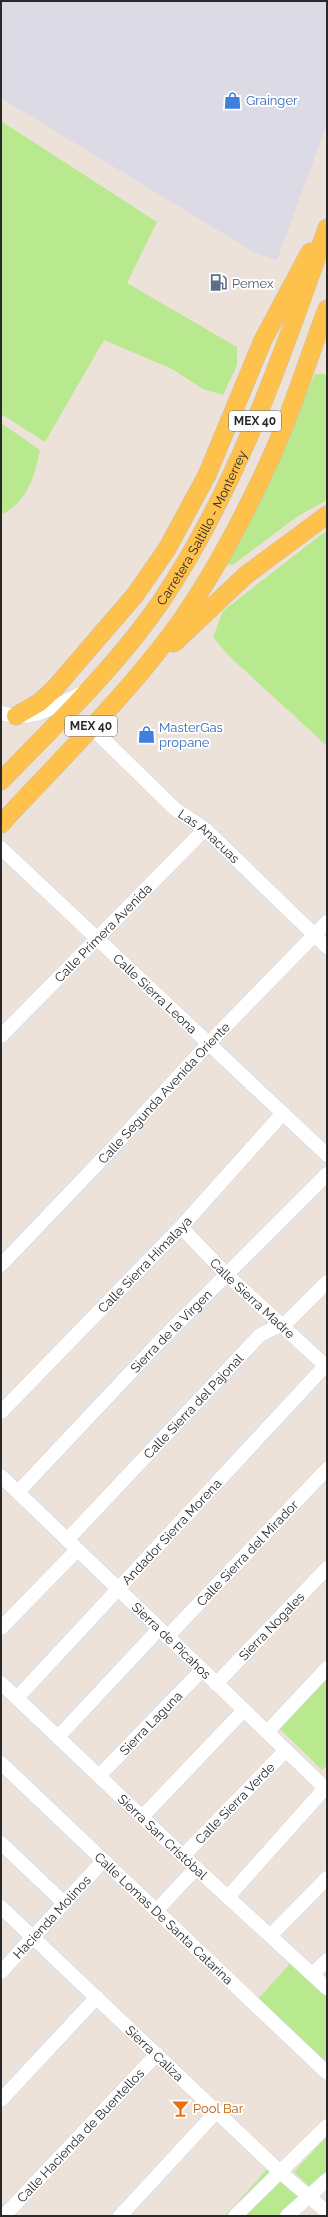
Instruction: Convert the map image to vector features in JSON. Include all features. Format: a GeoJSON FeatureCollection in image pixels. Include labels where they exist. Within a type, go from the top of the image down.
{"type":"FeatureCollection","features":[{"type":"Feature","properties":{"kind":"main road"},"geometry":{"type":"LineString","coordinates":[[160,603],[175,554],[263,340],[285,295],[327,222]]}},
{"type":"Feature","properties":{"kind":"main road","name":"Carretera Saltillo - Monterrey"},"geometry":{"type":"LineString","coordinates":[[1,781],[87,691],[160,603],[200,534],[235,468],[280,357],[327,228]]}},
{"type":"Feature","properties":{"kind":"main road"},"geometry":{"type":"LineString","coordinates":[[325,314],[327,345]]}},
{"type":"Feature","properties":{"kind":"main road","name":"MEX 40"},"geometry":{"type":"LineString","coordinates":[[1,824],[91,727],[145,665],[178,624],[199,592],[244,513],[274,451],[325,314]]}},
{"type":"Feature","properties":{"kind":"main road"},"geometry":{"type":"LineString","coordinates":[[6,718],[47,696],[98,640],[135,595],[167,549],[207,475]]}},
{"type":"Feature","properties":{"kind":"main road"},"geometry":{"type":"LineString","coordinates":[[145,665],[171,646],[246,575],[327,515]]}},
{"type":"Feature","properties":{"kind":"street"},"geometry":{"type":"LineString","coordinates":[[6,718],[28,716],[49,711],[87,691]]}},
{"type":"Feature","properties":{"kind":"street","name":"Las Anacuas"},"geometry":{"type":"LineString","coordinates":[[91,727],[176,809],[205,829],[327,947]]}},
{"type":"Feature","properties":{"kind":"street","name":"Calle Primera Avenida"},"geometry":{"type":"LineString","coordinates":[[1,1036],[205,829]]}},
{"type":"Feature","properties":{"kind":"street","name":"Calle Sierra Leona"},"geometry":{"type":"LineString","coordinates":[[1,848],[97,940],[209,1042],[327,1155]]}},
{"type":"Feature","properties":{"kind":"street","name":"Calle Segunda Avenida Oriente"},"geometry":{"type":"LineString","coordinates":[[1,1265],[108,1154],[209,1042],[327,922]]}},
{"type":"Feature","properties":{"kind":"street","name":"Calle Sierra Himalaya"},"geometry":{"type":"LineString","coordinates":[[1,1412],[181,1227],[283,1113]]}},
{"type":"Feature","properties":{"kind":"street","name":"Sierra de la Virgen"},"geometry":{"type":"LineString","coordinates":[[18,1492],[163,1338],[327,1174]]}},
{"type":"Feature","properties":{"kind":"street","name":"Calle Sierra Madre"},"geometry":{"type":"LineString","coordinates":[[181,1227],[227,1275],[326,1366]]}},
{"type":"Feature","properties":{"kind":"street","name":"Calle Sierra del Pajonal"},"geometry":{"type":"LineString","coordinates":[[67,1540],[260,1335],[281,1324],[298,1312],[327,1282]]}},
{"type":"Feature","properties":{"kind":"street","name":"Andador Sierra Morena"},"geometry":{"type":"LineString","coordinates":[[17,1698],[326,1366]]}},
{"type":"Feature","properties":{"kind":"street","name":"Calle Sierra del Mirador"},"geometry":{"type":"LineString","coordinates":[[58,1737],[327,1469]]}},
{"type":"Feature","properties":{"kind":"street","name":"Sierra de Picahos"},"geometry":{"type":"LineString","coordinates":[[1,1476],[117,1590],[326,1787]]}},
{"type":"Feature","properties":{"kind":"street"},"geometry":{"type":"LineString","coordinates":[[1,1628],[77,1550]]}},
{"type":"Feature","properties":{"kind":"street","name":"Sierra Nogales"},"geometry":{"type":"LineString","coordinates":[[216,1684],[327,1568]]}},
{"type":"Feature","properties":{"kind":"street"},"geometry":{"type":"LineString","coordinates":[[267,1732],[327,1668]]}},
{"type":"Feature","properties":{"kind":"street","name":"Sierra Laguna"},"geometry":{"type":"LineString","coordinates":[[99,1776],[202,1670]]}},
{"type":"Feature","properties":{"kind":"street","name":"Sierra San Cristóbal"},"geometry":{"type":"LineString","coordinates":[[1,1683],[183,1856],[327,1988]]}},
{"type":"Feature","properties":{"kind":"street"},"geometry":{"type":"LineString","coordinates":[[142,1817],[244,1710]]}},
{"type":"Feature","properties":{"kind":"street","name":"Calle Sierra Verde"},"geometry":{"type":"LineString","coordinates":[[183,1856],[286,1750]]}},
{"type":"Feature","properties":{"kind":"street","name":"Calle Lomas De Santa Catarina"},"geometry":{"type":"LineString","coordinates":[[1,1763],[327,2073]]}},
{"type":"Feature","properties":{"kind":"street"},"geometry":{"type":"LineString","coordinates":[[228,1897],[326,1787]]}},
{"type":"Feature","properties":{"kind":"street"},"geometry":{"type":"LineString","coordinates":[[1,1843],[64,1903]]}},
{"type":"Feature","properties":{"kind":"street","name":"Hacienda Molinos"},"geometry":{"type":"LineString","coordinates":[[1,1972],[103,1861]]}},
{"type":"Feature","properties":{"kind":"street"},"geometry":{"type":"LineString","coordinates":[[156,1911],[196,1868]]}},
{"type":"Feature","properties":{"kind":"street"},"geometry":{"type":"LineString","coordinates":[[271,1936],[327,1878]]}},
{"type":"Feature","properties":{"kind":"street","name":"Sierra Caliza"},"geometry":{"type":"LineString","coordinates":[[1,1907],[279,2171],[327,2212]]}},
{"type":"Feature","properties":{"kind":"street"},"geometry":{"type":"LineString","coordinates":[[313,1974],[327,1960]]}},
{"type":"Feature","properties":{"kind":"street"},"geometry":{"type":"LineString","coordinates":[[1,2100],[97,1997]]}},
{"type":"Feature","properties":{"kind":"street","name":"Calle Hacienda de Buentellos"},"geometry":{"type":"LineString","coordinates":[[4,2216],[157,2054]]}},
{"type":"Feature","properties":{"kind":"street"},"geometry":{"type":"LineString","coordinates":[[120,2216],[217,2111]]}},
{"type":"Feature","properties":{"kind":"street"},"geometry":{"type":"LineString","coordinates":[[235,2216],[279,2171],[327,2126]]}},
{"type":"Feature","properties":{"kind":"street"},"geometry":{"type":"LineString","coordinates":[[287,2216],[327,2180]]}},
{"type":"Feature","properties":{"kind":"shaded area"},"geometry":{"type":"Polygon","coordinates":[[[1,1],[327,1],[327,124],[277,260],[255,253],[1,98],[1,1]]]}},
{"type":"Feature","properties":{"kind":"green space"},"geometry":{"type":"Polygon","coordinates":[[[1,121],[157,222],[127,283],[237,347],[237,365],[223,395],[203,389],[172,369],[104,340],[45,442],[1,414],[1,121]]]}},
{"type":"Feature","properties":{"kind":"green space"},"geometry":{"type":"Polygon","coordinates":[[[315,374],[325,374],[327,378],[327,500],[298,516],[234,564],[226,565],[315,374]]]}},
{"type":"Feature","properties":{"kind":"green space"},"geometry":{"type":"Polygon","coordinates":[[[1,423],[40,450],[32,479],[24,496],[18,503],[1,515],[1,423]]]}},
{"type":"Feature","properties":{"kind":"green space"},"geometry":{"type":"Polygon","coordinates":[[[327,530],[327,746],[229,656],[213,637],[223,611],[327,530]]]}},
{"type":"Feature","properties":{"kind":"green space"},"geometry":{"type":"Polygon","coordinates":[[[327,1677],[327,1765],[322,1770],[280,1729],[327,1677]]]}},
{"type":"Feature","properties":{"kind":"green space"},"geometry":{"type":"Polygon","coordinates":[[[293,1960],[327,1993],[327,2063],[257,2000],[293,1960]]]}},
{"type":"Feature","properties":{"kind":"green space"},"geometry":{"type":"Polygon","coordinates":[[[327,2136],[327,2170],[311,2188],[294,2172],[327,2136]]]}},
{"type":"Feature","properties":{"kind":"green space"},"geometry":{"type":"Polygon","coordinates":[[[268,2168],[299,2198],[282,2216],[225,2216],[268,2168]]]}},
{"type":"Feature","properties":{"kind":"place","name":"Grainger"},"geometry":{"type":"Point","coordinates":[233,100]}},
{"type":"Feature","properties":{"kind":"place","name":"Pemex"},"geometry":{"type":"Point","coordinates":[219,283]}},
{"type":"Feature","properties":{"kind":"place","name":"MasterGas propane"},"geometry":{"type":"Point","coordinates":[146,734]}},
{"type":"Feature","properties":{"kind":"place","name":"Pool Bar"},"geometry":{"type":"Point","coordinates":[180,2108]}}]}
